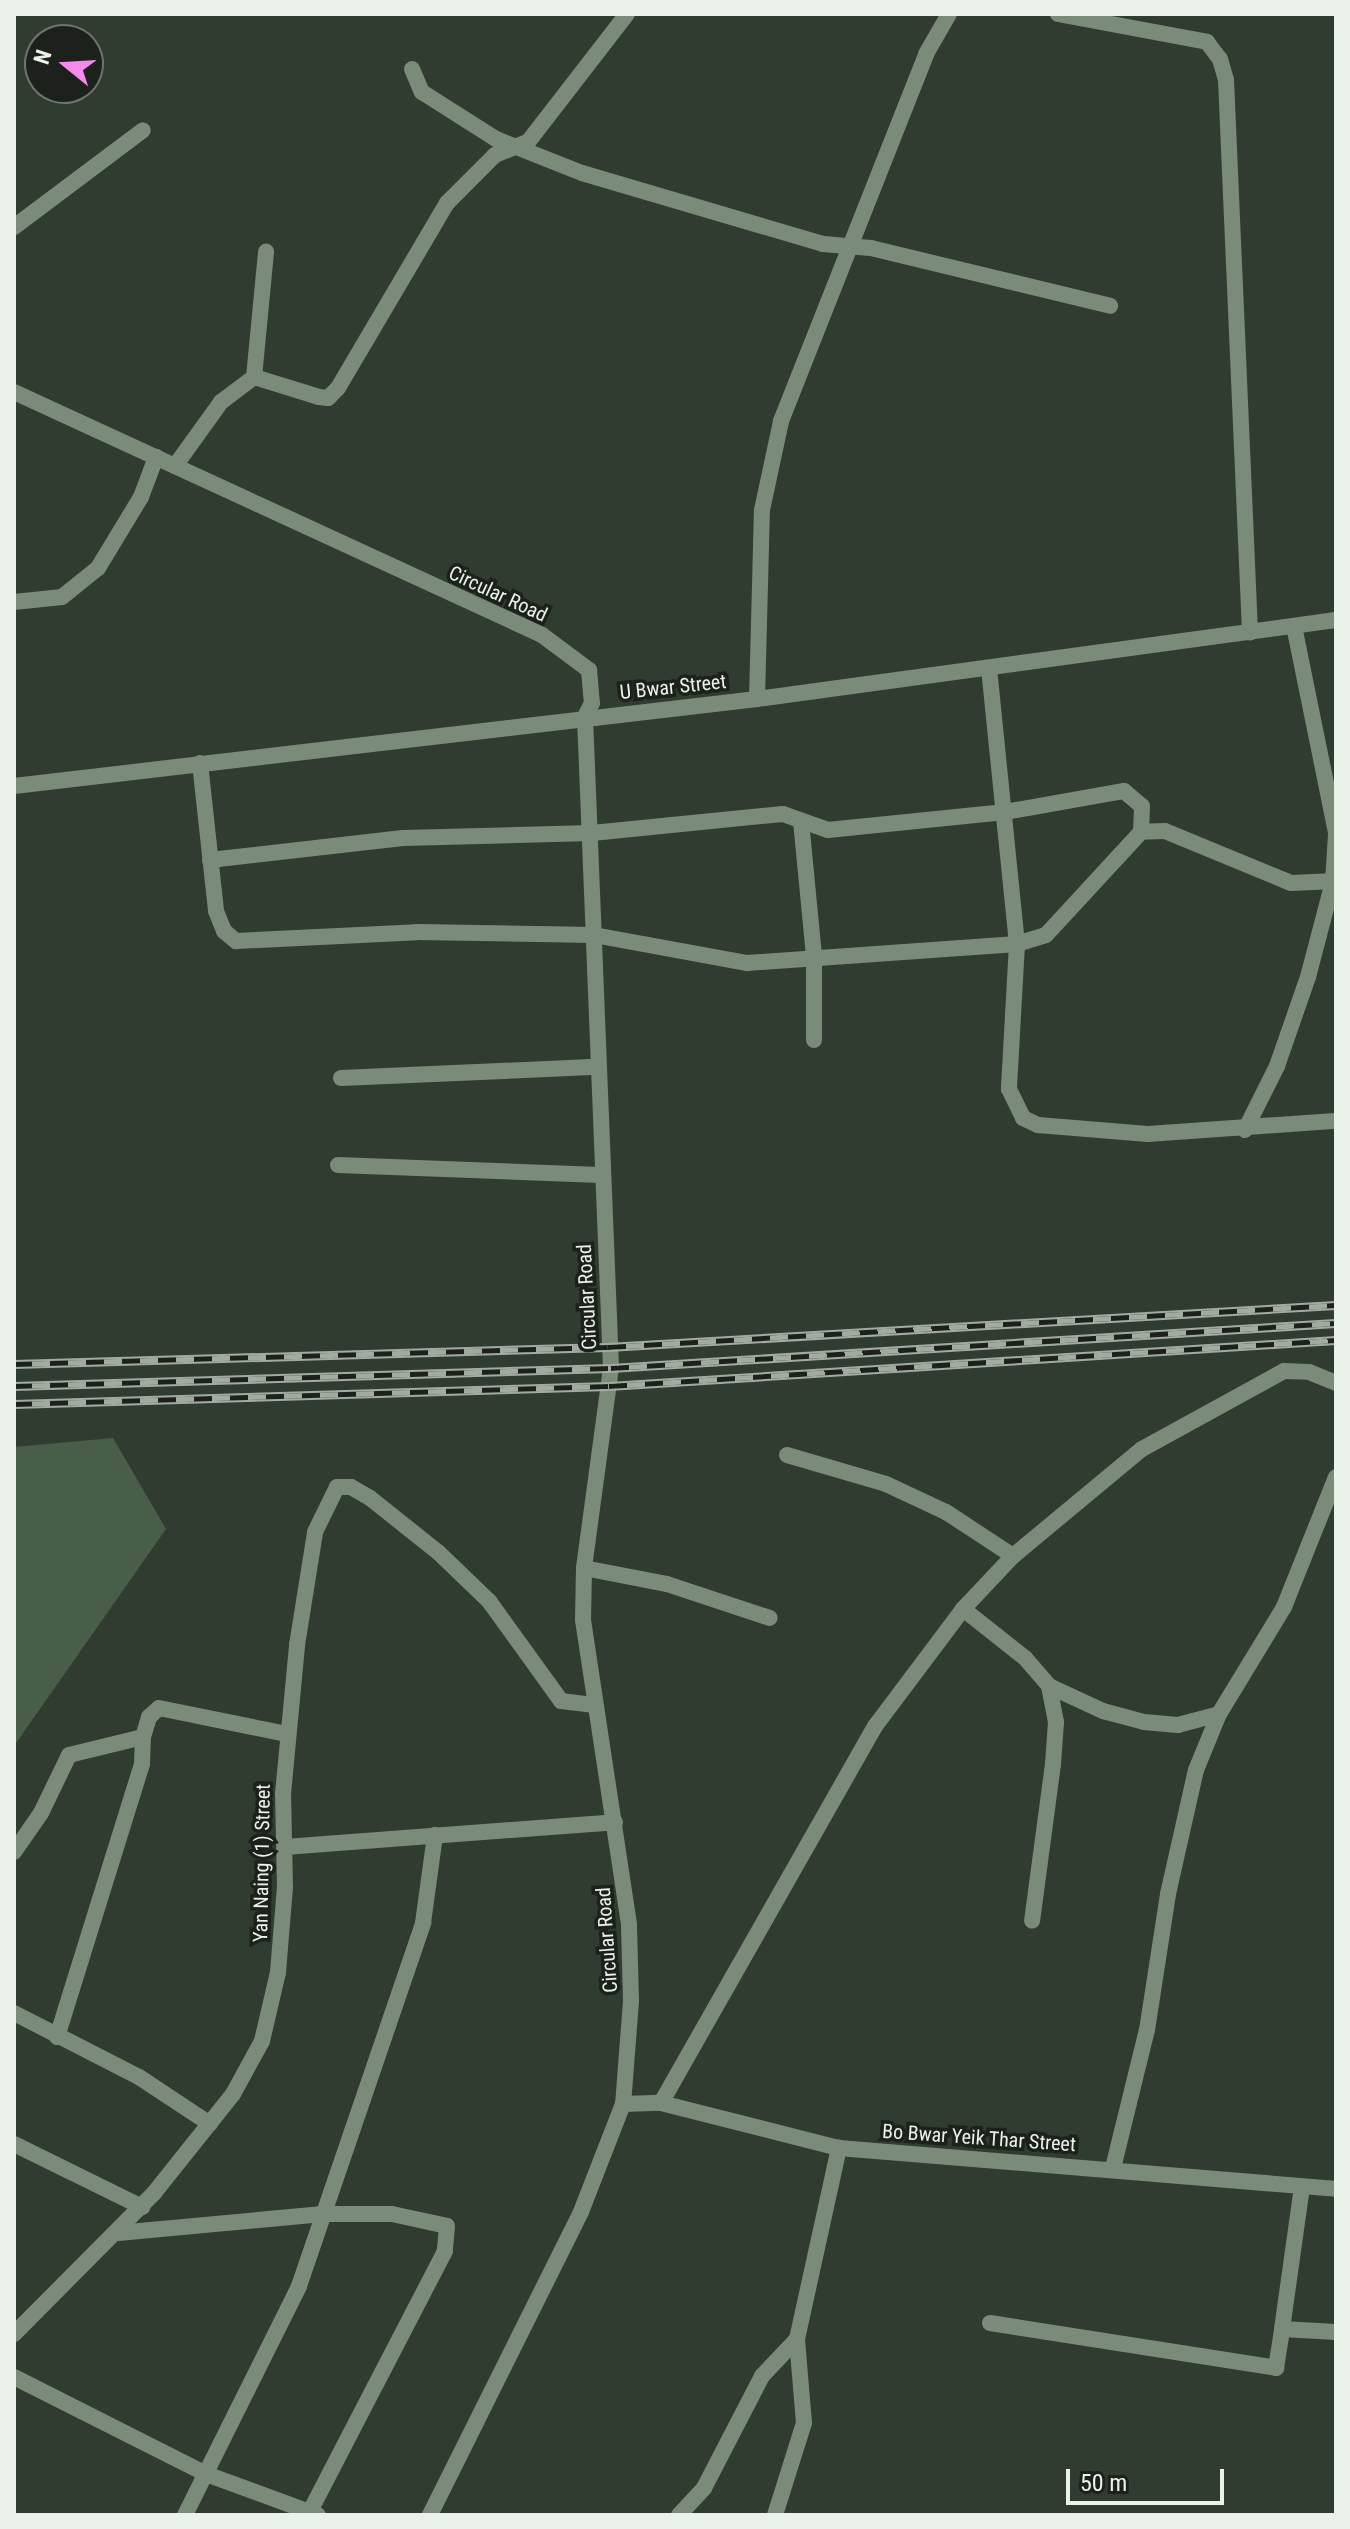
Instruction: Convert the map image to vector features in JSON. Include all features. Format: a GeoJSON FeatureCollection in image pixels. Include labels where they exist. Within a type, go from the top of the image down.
{"type":"FeatureCollection","features":[{"type":"Feature","properties":{"kind":"street"},"geometry":{"type":"LineString","coordinates":[[254,377],[328,398],[368,343],[447,203],[495,155],[528,142],[627,14]]}},
{"type":"Feature","properties":{"kind":"street"},"geometry":{"type":"LineString","coordinates":[[757,699],[762,510],[781,421],[848,244],[926,54],[949,14]]}},
{"type":"Feature","properties":{"kind":"street"},"geometry":{"type":"LineString","coordinates":[[1058,14],[1207,42],[1220,59],[1226,80],[1250,632]]}},
{"type":"Feature","properties":{"kind":"street"},"geometry":{"type":"LineString","coordinates":[[412,69],[422,92],[513,149],[649,195],[823,244],[848,244],[1110,306]]}},
{"type":"Feature","properties":{"kind":"street"},"geometry":{"type":"LineString","coordinates":[[14,227],[143,130]]}},
{"type":"Feature","properties":{"kind":"street"},"geometry":{"type":"LineString","coordinates":[[175,466],[221,402],[254,377],[266,252]]}},
{"type":"Feature","properties":{"kind":"street","name":"Circular Road"},"geometry":{"type":"LineString","coordinates":[[14,392],[542,635],[589,670],[592,703],[585,717],[611,1368],[584,1568],[585,1648],[629,1925],[631,2001],[623,2104],[581,2212],[430,2515]]}},
{"type":"Feature","properties":{"kind":"street"},"geometry":{"type":"LineString","coordinates":[[14,602],[62,597],[98,568],[141,497],[156,457]]}},
{"type":"Feature","properties":{"kind":"street","name":"U Bwar Street"},"geometry":{"type":"LineString","coordinates":[[14,786],[757,699],[1336,620]]}},
{"type":"Feature","properties":{"kind":"street"},"geometry":{"type":"LineString","coordinates":[[1245,1130],[1298,1007],[1334,881],[1336,833],[1294,626]]}},
{"type":"Feature","properties":{"kind":"street"},"geometry":{"type":"LineString","coordinates":[[989,669],[1017,944],[1009,1089],[1023,1118],[1038,1125],[1148,1134],[1245,1130],[1336,1121]]}},
{"type":"Feature","properties":{"kind":"street"},"geometry":{"type":"LineString","coordinates":[[200,763],[210,860],[216,911],[224,931],[236,941],[417,932],[594,935],[716,961],[1017,944],[1046,935],[1141,832],[1142,806],[1124,791],[1005,812],[828,830],[783,814],[592,833],[403,838],[210,860]]}},
{"type":"Feature","properties":{"kind":"street"},"geometry":{"type":"LineString","coordinates":[[801,821],[814,957],[814,1040]]}},
{"type":"Feature","properties":{"kind":"street"},"geometry":{"type":"LineString","coordinates":[[1141,832],[1165,831],[1291,883],[1334,881]]}},
{"type":"Feature","properties":{"kind":"street"},"geometry":{"type":"LineString","coordinates":[[341,1078],[597,1067]]}},
{"type":"Feature","properties":{"kind":"street"},"geometry":{"type":"LineString","coordinates":[[338,1165],[601,1175]]}},
{"type":"Feature","properties":{"kind":"street"},"geometry":{"type":"LineString","coordinates":[[661,2103],[876,1725],[963,1609],[1013,1556],[1142,1449],[1272,1376],[1309,1372],[1336,1383]]}},
{"type":"Feature","properties":{"kind":"street"},"geometry":{"type":"LineString","coordinates":[[787,1455],[886,1484],[946,1512],[1013,1556]]}},
{"type":"Feature","properties":{"kind":"street"},"geometry":{"type":"LineString","coordinates":[[1113,2168],[1147,2030],[1168,1894],[1196,1770],[1219,1714],[1284,1607],[1336,1477]]}},
{"type":"Feature","properties":{"kind":"street","name":"Yan Naing (1) Street"},"geometry":{"type":"LineString","coordinates":[[14,2334],[142,2207],[210,2124],[262,2041],[278,1972],[287,1734],[307,1575],[315,1532],[330,1495],[342,1485],[351,1487],[438,1552],[489,1601],[555,1695],[574,1706],[593,1705]]}},
{"type":"Feature","properties":{"kind":"street"},"geometry":{"type":"LineString","coordinates":[[584,1568],[667,1584],[770,1618]]}},
{"type":"Feature","properties":{"kind":"street"},"geometry":{"type":"LineString","coordinates":[[963,1609],[1025,1658],[1049,1686],[1103,1711],[1144,1722],[1178,1725],[1219,1714]]}},
{"type":"Feature","properties":{"kind":"street"},"geometry":{"type":"LineString","coordinates":[[1032,1921],[1053,1764],[1056,1722],[1049,1686]]}},
{"type":"Feature","properties":{"kind":"street"},"geometry":{"type":"LineString","coordinates":[[57,2037],[142,1764],[143,1737],[149,1717],[159,1708],[287,1734]]}},
{"type":"Feature","properties":{"kind":"street"},"geometry":{"type":"LineString","coordinates":[[14,1852],[41,1813],[69,1755],[143,1737]]}},
{"type":"Feature","properties":{"kind":"street"},"geometry":{"type":"LineString","coordinates":[[285,1847],[615,1822]]}},
{"type":"Feature","properties":{"kind":"street"},"geometry":{"type":"LineString","coordinates":[[185,2515],[299,2286],[423,1923],[435,1835]]}},
{"type":"Feature","properties":{"kind":"street"},"geometry":{"type":"LineString","coordinates":[[14,2013],[139,2077],[210,2124]]}},
{"type":"Feature","properties":{"kind":"street","name":"Bo Bwar Yeik Thar Street"},"geometry":{"type":"LineString","coordinates":[[623,2104],[661,2103],[839,2148],[1113,2168],[1336,2189]]}},
{"type":"Feature","properties":{"kind":"street"},"geometry":{"type":"LineString","coordinates":[[14,2144],[142,2207]]}},
{"type":"Feature","properties":{"kind":"street"},"geometry":{"type":"LineString","coordinates":[[775,2515],[804,2423],[797,2339],[839,2148]]}},
{"type":"Feature","properties":{"kind":"street"},"geometry":{"type":"LineString","coordinates":[[990,2323],[1276,2368],[1302,2186]]}},
{"type":"Feature","properties":{"kind":"street"},"geometry":{"type":"LineString","coordinates":[[14,2377],[206,2474],[312,2514],[449,2235],[437,2220],[323,2214],[118,2233]]}},
{"type":"Feature","properties":{"kind":"street"},"geometry":{"type":"LineString","coordinates":[[1282,2329],[1336,2332]]}},
{"type":"Feature","properties":{"kind":"street"},"geometry":{"type":"LineString","coordinates":[[679,2515],[710,2478],[762,2376],[797,2339]]}},
{"type":"Feature","properties":{"kind":"green space"},"geometry":{"type":"Polygon","coordinates":[[[113,1438],[166,1529],[14,1746],[14,1447],[113,1438]]]}},
{"type":"Feature","properties":{"kind":"railway"},"geometry":{"type":"LineString","coordinates":[[14,1364],[608,1347],[1336,1305]]}},
{"type":"Feature","properties":{"kind":"railway"},"geometry":{"type":"LineString","coordinates":[[14,1386],[611,1368],[1336,1323]]}},
{"type":"Feature","properties":{"kind":"railway"},"geometry":{"type":"LineString","coordinates":[[14,1404],[609,1386],[1336,1340]]}}]}
